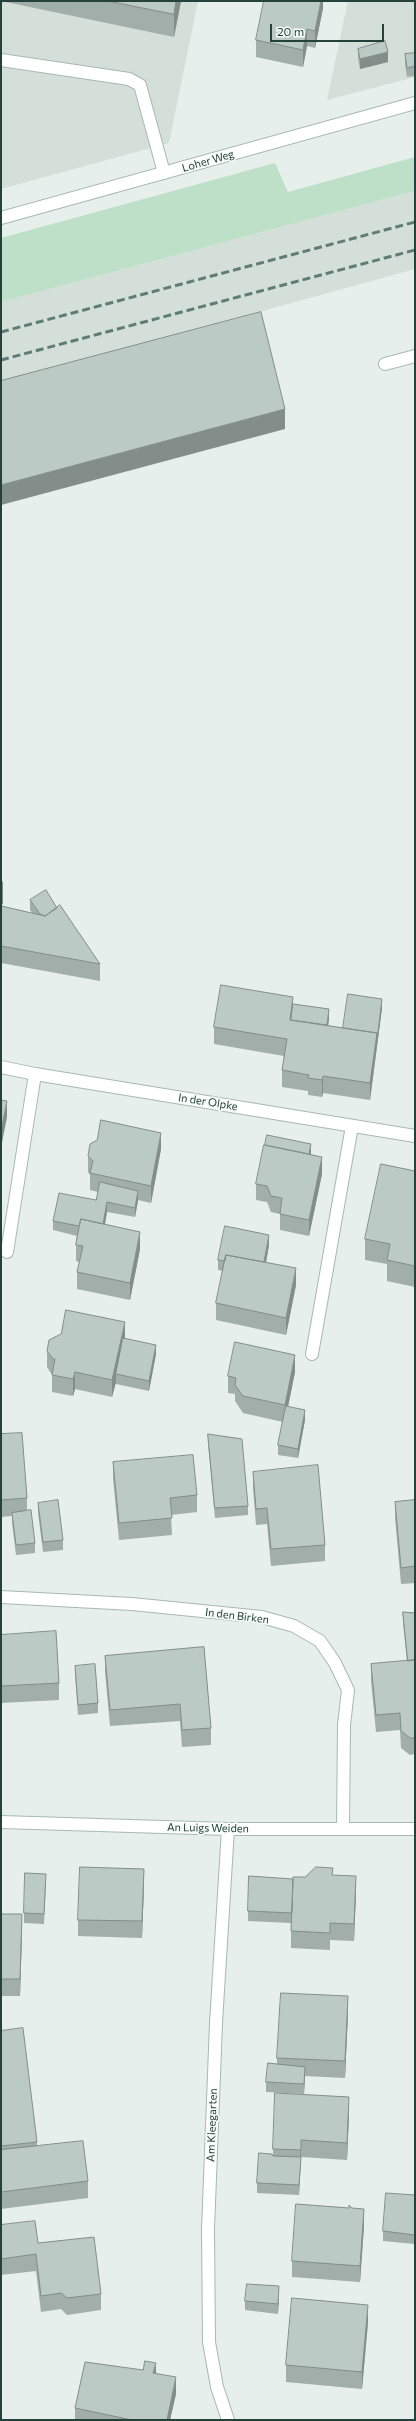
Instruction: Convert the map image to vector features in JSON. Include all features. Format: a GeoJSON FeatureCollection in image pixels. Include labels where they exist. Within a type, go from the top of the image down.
{"type":"FeatureCollection","features":[{"type":"Feature","properties":{"kind":"street"},"geometry":{"type":"LineString","coordinates":[[1,60],[129,78],[140,85],[164,174]]}},
{"type":"Feature","properties":{"kind":"street","name":"Loher Weg"},"geometry":{"type":"LineString","coordinates":[[1,218],[164,174],[415,103]]}},
{"type":"Feature","properties":{"kind":"street"},"geometry":{"type":"LineString","coordinates":[[385,364],[415,356]]}},
{"type":"Feature","properties":{"kind":"street","name":"In der Olpke"},"geometry":{"type":"LineString","coordinates":[[1,1066],[35,1074],[415,1136]]}},
{"type":"Feature","properties":{"kind":"street"},"geometry":{"type":"LineString","coordinates":[[7,1252],[35,1074]]}},
{"type":"Feature","properties":{"kind":"street"},"geometry":{"type":"LineString","coordinates":[[312,1354],[352,1126]]}},
{"type":"Feature","properties":{"kind":"street","name":"In den Birken"},"geometry":{"type":"LineString","coordinates":[[1,1597],[132,1604],[262,1617],[294,1626],[320,1641],[335,1663],[348,1690],[344,1725],[343,1829]]}},
{"type":"Feature","properties":{"kind":"street","name":"An Luigs Weiden"},"geometry":{"type":"LineString","coordinates":[[1,1822],[228,1828],[415,1829]]}},
{"type":"Feature","properties":{"kind":"street","name":"Am Kleegarten"},"geometry":{"type":"LineString","coordinates":[[228,1828],[216,2023],[208,2229],[209,2342],[217,2387],[228,2420]]}},
{"type":"Feature","properties":{"kind":"shaded area"},"geometry":{"type":"Polygon","coordinates":[[[1,1],[198,1],[169,143],[1,189],[1,1]]]}},
{"type":"Feature","properties":{"kind":"shaded area"},"geometry":{"type":"Polygon","coordinates":[[[348,1],[415,1],[415,77],[327,100],[348,1]]]}},
{"type":"Feature","properties":{"kind":"shaded area"},"geometry":{"type":"Polygon","coordinates":[[[415,191],[415,269],[1,383],[1,302],[415,191]]]}},
{"type":"Feature","properties":{"kind":"green space"},"geometry":{"type":"Polygon","coordinates":[[[415,157],[415,191],[1,302],[1,238],[275,163],[288,192],[415,157]]]}},
{"type":"Feature","properties":{"kind":"building"},"geometry":{"type":"Polygon","coordinates":[[[108,1],[176,1],[174,14],[108,1]]]}},
{"type":"Feature","properties":{"kind":"building"},"geometry":{"type":"Polygon","coordinates":[[[264,1],[321,1],[315,31],[307,29],[303,50],[256,40],[264,1]]]}},
{"type":"Feature","properties":{"kind":"building"},"geometry":{"type":"Polygon","coordinates":[[[385,41],[388,52],[360,59],[358,49],[385,41]]]}},
{"type":"Feature","properties":{"kind":"building"},"geometry":{"type":"Polygon","coordinates":[[[415,53],[415,66],[407,68],[405,54],[415,53]]]}},
{"type":"Feature","properties":{"kind":"building"},"geometry":{"type":"Polygon","coordinates":[[[261,312],[285,409],[1,485],[1,381],[261,312]]]}},
{"type":"Feature","properties":{"kind":"building"},"geometry":{"type":"Polygon","coordinates":[[[46,890],[57,908],[45,916],[40,914],[30,900],[46,890]]]}},
{"type":"Feature","properties":{"kind":"building"},"geometry":{"type":"Polygon","coordinates":[[[60,905],[100,964],[1,946],[1,906],[45,916],[60,905]]]}},
{"type":"Feature","properties":{"kind":"building"},"geometry":{"type":"Polygon","coordinates":[[[221,985],[293,997],[290,1020],[377,1033],[370,1083],[323,1076],[322,1080],[308,1078],[309,1075],[282,1070],[287,1039],[214,1027],[221,985]]]}},
{"type":"Feature","properties":{"kind":"building"},"geometry":{"type":"Polygon","coordinates":[[[348,994],[382,999],[377,1040],[377,1033],[343,1028],[348,994]]]}},
{"type":"Feature","properties":{"kind":"building"},"geometry":{"type":"Polygon","coordinates":[[[293,1004],[329,1009],[327,1025],[291,1020],[293,1004]]]}},
{"type":"Feature","properties":{"kind":"building"},"geometry":{"type":"Polygon","coordinates":[[[1,1100],[7,1101],[1,1131],[1,1100]]]}},
{"type":"Feature","properties":{"kind":"building"},"geometry":{"type":"Polygon","coordinates":[[[101,1120],[161,1133],[151,1186],[90,1173],[93,1161],[88,1156],[90,1144],[97,1140],[101,1120]]]}},
{"type":"Feature","properties":{"kind":"building"},"geometry":{"type":"Polygon","coordinates":[[[267,1135],[311,1144],[309,1154],[265,1145],[267,1135]]]}},
{"type":"Feature","properties":{"kind":"building"},"geometry":{"type":"Polygon","coordinates":[[[264,1145],[322,1157],[309,1220],[280,1214],[282,1198],[271,1196],[267,1186],[256,1184],[264,1145]]]}},
{"type":"Feature","properties":{"kind":"building"},"geometry":{"type":"Polygon","coordinates":[[[381,1164],[415,1171],[415,1266],[387,1260],[390,1244],[365,1239],[381,1164]]]}},
{"type":"Feature","properties":{"kind":"building"},"geometry":{"type":"Polygon","coordinates":[[[100,1182],[138,1191],[135,1208],[107,1202],[103,1224],[81,1219],[79,1226],[53,1221],[59,1193],[96,1200],[100,1182]]]}},
{"type":"Feature","properties":{"kind":"building"},"geometry":{"type":"Polygon","coordinates":[[[81,1219],[140,1232],[130,1283],[77,1272],[83,1246],[76,1245],[81,1219]]]}},
{"type":"Feature","properties":{"kind":"building"},"geometry":{"type":"Polygon","coordinates":[[[225,1226],[269,1235],[264,1262],[226,1255],[225,1261],[218,1260],[225,1226]]]}},
{"type":"Feature","properties":{"kind":"building"},"geometry":{"type":"Polygon","coordinates":[[[226,1255],[296,1268],[286,1318],[216,1303],[226,1255]]]}},
{"type":"Feature","properties":{"kind":"building"},"geometry":{"type":"Polygon","coordinates":[[[66,1310],[125,1322],[112,1380],[75,1372],[73,1379],[52,1375],[55,1359],[53,1359],[47,1351],[49,1340],[61,1334],[66,1310]]]}},
{"type":"Feature","properties":{"kind":"building"},"geometry":{"type":"Polygon","coordinates":[[[123,1338],[156,1345],[149,1381],[116,1374],[123,1338]]]}},
{"type":"Feature","properties":{"kind":"building"},"geometry":{"type":"Polygon","coordinates":[[[235,1342],[295,1355],[285,1405],[243,1396],[235,1385],[236,1378],[228,1376],[235,1342]]]}},
{"type":"Feature","properties":{"kind":"building"},"geometry":{"type":"Polygon","coordinates":[[[286,1406],[305,1410],[298,1449],[278,1445],[286,1406]]]}},
{"type":"Feature","properties":{"kind":"building"},"geometry":{"type":"Polygon","coordinates":[[[22,1433],[27,1498],[1,1500],[1,1434],[22,1433]]]}},
{"type":"Feature","properties":{"kind":"building"},"geometry":{"type":"Polygon","coordinates":[[[208,1434],[242,1439],[248,1506],[215,1508],[208,1434]]]}},
{"type":"Feature","properties":{"kind":"building"},"geometry":{"type":"Polygon","coordinates":[[[193,1455],[197,1495],[170,1498],[172,1518],[119,1523],[113,1462],[193,1455]]]}},
{"type":"Feature","properties":{"kind":"building"},"geometry":{"type":"Polygon","coordinates":[[[318,1465],[325,1545],[271,1549],[267,1508],[256,1509],[253,1472],[318,1465]]]}},
{"type":"Feature","properties":{"kind":"building"},"geometry":{"type":"Polygon","coordinates":[[[58,1500],[63,1540],[43,1542],[38,1503],[58,1500]]]}},
{"type":"Feature","properties":{"kind":"building"},"geometry":{"type":"Polygon","coordinates":[[[415,1500],[415,1566],[401,1568],[395,1502],[415,1500]]]}},
{"type":"Feature","properties":{"kind":"building"},"geometry":{"type":"Polygon","coordinates":[[[31,1510],[35,1543],[16,1545],[12,1513],[31,1510]]]}},
{"type":"Feature","properties":{"kind":"building"},"geometry":{"type":"Polygon","coordinates":[[[403,1612],[415,1613],[415,1660],[408,1661],[403,1612]]]}},
{"type":"Feature","properties":{"kind":"building"},"geometry":{"type":"Polygon","coordinates":[[[56,1631],[59,1683],[1,1686],[1,1635],[56,1631]]]}},
{"type":"Feature","properties":{"kind":"building"},"geometry":{"type":"Polygon","coordinates":[[[204,1647],[211,1728],[182,1730],[180,1704],[110,1710],[105,1656],[204,1647]]]}},
{"type":"Feature","properties":{"kind":"building"},"geometry":{"type":"Polygon","coordinates":[[[415,1660],[415,1738],[410,1738],[401,1731],[400,1713],[376,1715],[371,1664],[415,1660]]]}},
{"type":"Feature","properties":{"kind":"building"},"geometry":{"type":"Polygon","coordinates":[[[95,1664],[98,1703],[78,1705],[75,1666],[95,1664]]]}},
{"type":"Feature","properties":{"kind":"building"},"geometry":{"type":"Polygon","coordinates":[[[80,1867],[144,1869],[142,1921],[78,1920],[80,1867]]]}},
{"type":"Feature","properties":{"kind":"building"},"geometry":{"type":"Polygon","coordinates":[[[316,1867],[333,1868],[332,1875],[356,1876],[354,1924],[330,1923],[330,1933],[291,1931],[293,1877],[305,1877],[316,1867]]]}},
{"type":"Feature","properties":{"kind":"building"},"geometry":{"type":"Polygon","coordinates":[[[25,1873],[46,1874],[44,1914],[24,1913],[25,1873]]]}},
{"type":"Feature","properties":{"kind":"building"},"geometry":{"type":"Polygon","coordinates":[[[249,1876],[293,1879],[292,1913],[248,1911],[249,1876]]]}},
{"type":"Feature","properties":{"kind":"building"},"geometry":{"type":"Polygon","coordinates":[[[1,1914],[22,1914],[20,1979],[1,1979],[1,1914]]]}},
{"type":"Feature","properties":{"kind":"building"},"geometry":{"type":"Polygon","coordinates":[[[281,1993],[348,1996],[345,2061],[277,2058],[281,1993]]]}},
{"type":"Feature","properties":{"kind":"building"},"geometry":{"type":"Polygon","coordinates":[[[23,2028],[37,2142],[1,2146],[1,2031],[23,2028]]]}},
{"type":"Feature","properties":{"kind":"building"},"geometry":{"type":"Polygon","coordinates":[[[268,2063],[305,2067],[304,2084],[266,2082],[268,2063]]]}},
{"type":"Feature","properties":{"kind":"building"},"geometry":{"type":"Polygon","coordinates":[[[275,2093],[349,2097],[347,2143],[301,2140],[301,2150],[273,2149],[275,2093]]]}},
{"type":"Feature","properties":{"kind":"building"},"geometry":{"type":"Polygon","coordinates":[[[83,2141],[88,2181],[1,2192],[1,2150],[83,2141]]]}},
{"type":"Feature","properties":{"kind":"building"},"geometry":{"type":"Polygon","coordinates":[[[259,2153],[272,2154],[273,2156],[301,2157],[299,2185],[257,2183],[259,2153]]]}},
{"type":"Feature","properties":{"kind":"building"},"geometry":{"type":"Polygon","coordinates":[[[386,2193],[415,2195],[415,2235],[383,2231],[386,2193]]]}},
{"type":"Feature","properties":{"kind":"building"},"geometry":{"type":"Polygon","coordinates":[[[296,2204],[349,2208],[349,2205],[352,2208],[364,2209],[360,2266],[292,2261],[296,2204]]]}},
{"type":"Feature","properties":{"kind":"building"},"geometry":{"type":"Polygon","coordinates":[[[35,2221],[38,2243],[94,2237],[101,2294],[67,2298],[61,2293],[41,2296],[36,2254],[1,2259],[1,2225],[35,2221]]]}},
{"type":"Feature","properties":{"kind":"building"},"geometry":{"type":"Polygon","coordinates":[[[247,2284],[279,2286],[278,2304],[245,2301],[247,2284]]]}},
{"type":"Feature","properties":{"kind":"building"},"geometry":{"type":"Polygon","coordinates":[[[292,2298],[368,2305],[362,2372],[286,2365],[292,2298]]]}},
{"type":"Feature","properties":{"kind":"building"},"geometry":{"type":"Polygon","coordinates":[[[145,2361],[156,2363],[153,2373],[176,2377],[167,2420],[132,2420],[75,2408],[85,2362],[143,2370],[145,2361]]]}},
{"type":"Feature","properties":{"kind":"railway"},"geometry":{"type":"LineString","coordinates":[[1,332],[415,222]]}},
{"type":"Feature","properties":{"kind":"railway"},"geometry":{"type":"LineString","coordinates":[[1,360],[415,250]]}}]}
